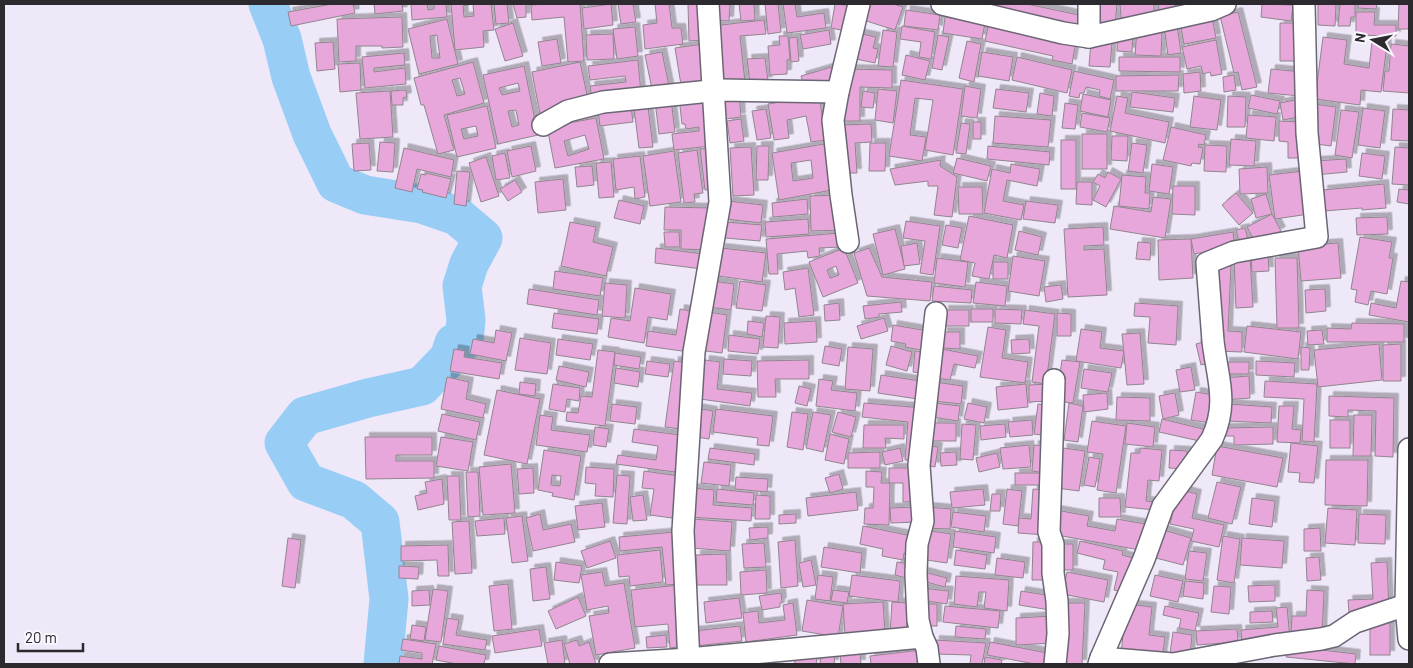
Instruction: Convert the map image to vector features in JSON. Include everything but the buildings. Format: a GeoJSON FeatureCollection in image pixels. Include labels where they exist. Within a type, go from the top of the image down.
{"type":"FeatureCollection","features":[{"type":"Feature","properties":{"kind":"street"},"geometry":{"type":"LineString","coordinates":[[689,661],[683,531],[694,352],[720,202],[708,4]]}},
{"type":"Feature","properties":{"kind":"street"},"geometry":{"type":"LineString","coordinates":[[848,242],[833,120],[859,4]]}},
{"type":"Feature","properties":{"kind":"street"},"geometry":{"type":"LineString","coordinates":[[942,4],[1063,33],[1089,37],[1211,10],[1225,4]]}},
{"type":"Feature","properties":{"kind":"street"},"geometry":{"type":"LineString","coordinates":[[1089,4],[1089,37]]}},
{"type":"Feature","properties":{"kind":"street"},"geometry":{"type":"LineString","coordinates":[[1304,4],[1307,133],[1317,237],[1234,252],[1207,264],[1213,343],[1222,389],[1217,427],[1212,439],[1163,506],[1144,559],[1100,661],[1173,664],[1274,655],[1334,636],[1355,622],[1406,605]]}},
{"type":"Feature","properties":{"kind":"street"},"geometry":{"type":"LineString","coordinates":[[543,125],[568,111],[603,102],[714,91],[838,92]]}},
{"type":"Feature","properties":{"kind":"street"},"geometry":{"type":"LineString","coordinates":[[929,664],[927,648],[918,620],[916,574],[917,544],[923,521],[919,465],[936,313]]}},
{"type":"Feature","properties":{"kind":"street"},"geometry":{"type":"LineString","coordinates":[[1054,380],[1049,532],[1053,544],[1053,573],[1057,601],[1058,634],[1055,664]]}},
{"type":"Feature","properties":{"kind":"street"},"geometry":{"type":"LineString","coordinates":[[1409,449],[1406,605],[1409,639]]}},
{"type":"Feature","properties":{"kind":"street"},"geometry":{"type":"LineString","coordinates":[[610,664],[689,661],[922,637]]}},
{"type":"Feature","properties":{"kind":"waterway"},"geometry":{"type":"LineString","coordinates":[[268,4],[282,39],[291,77],[312,134],[336,183],[365,195],[422,204],[457,216],[483,238],[469,264],[462,286],[466,320],[464,341],[454,343],[449,358],[422,386],[368,398],[305,416],[284,443],[306,482],[354,500],[380,522],[389,599],[383,664]]}}]}
